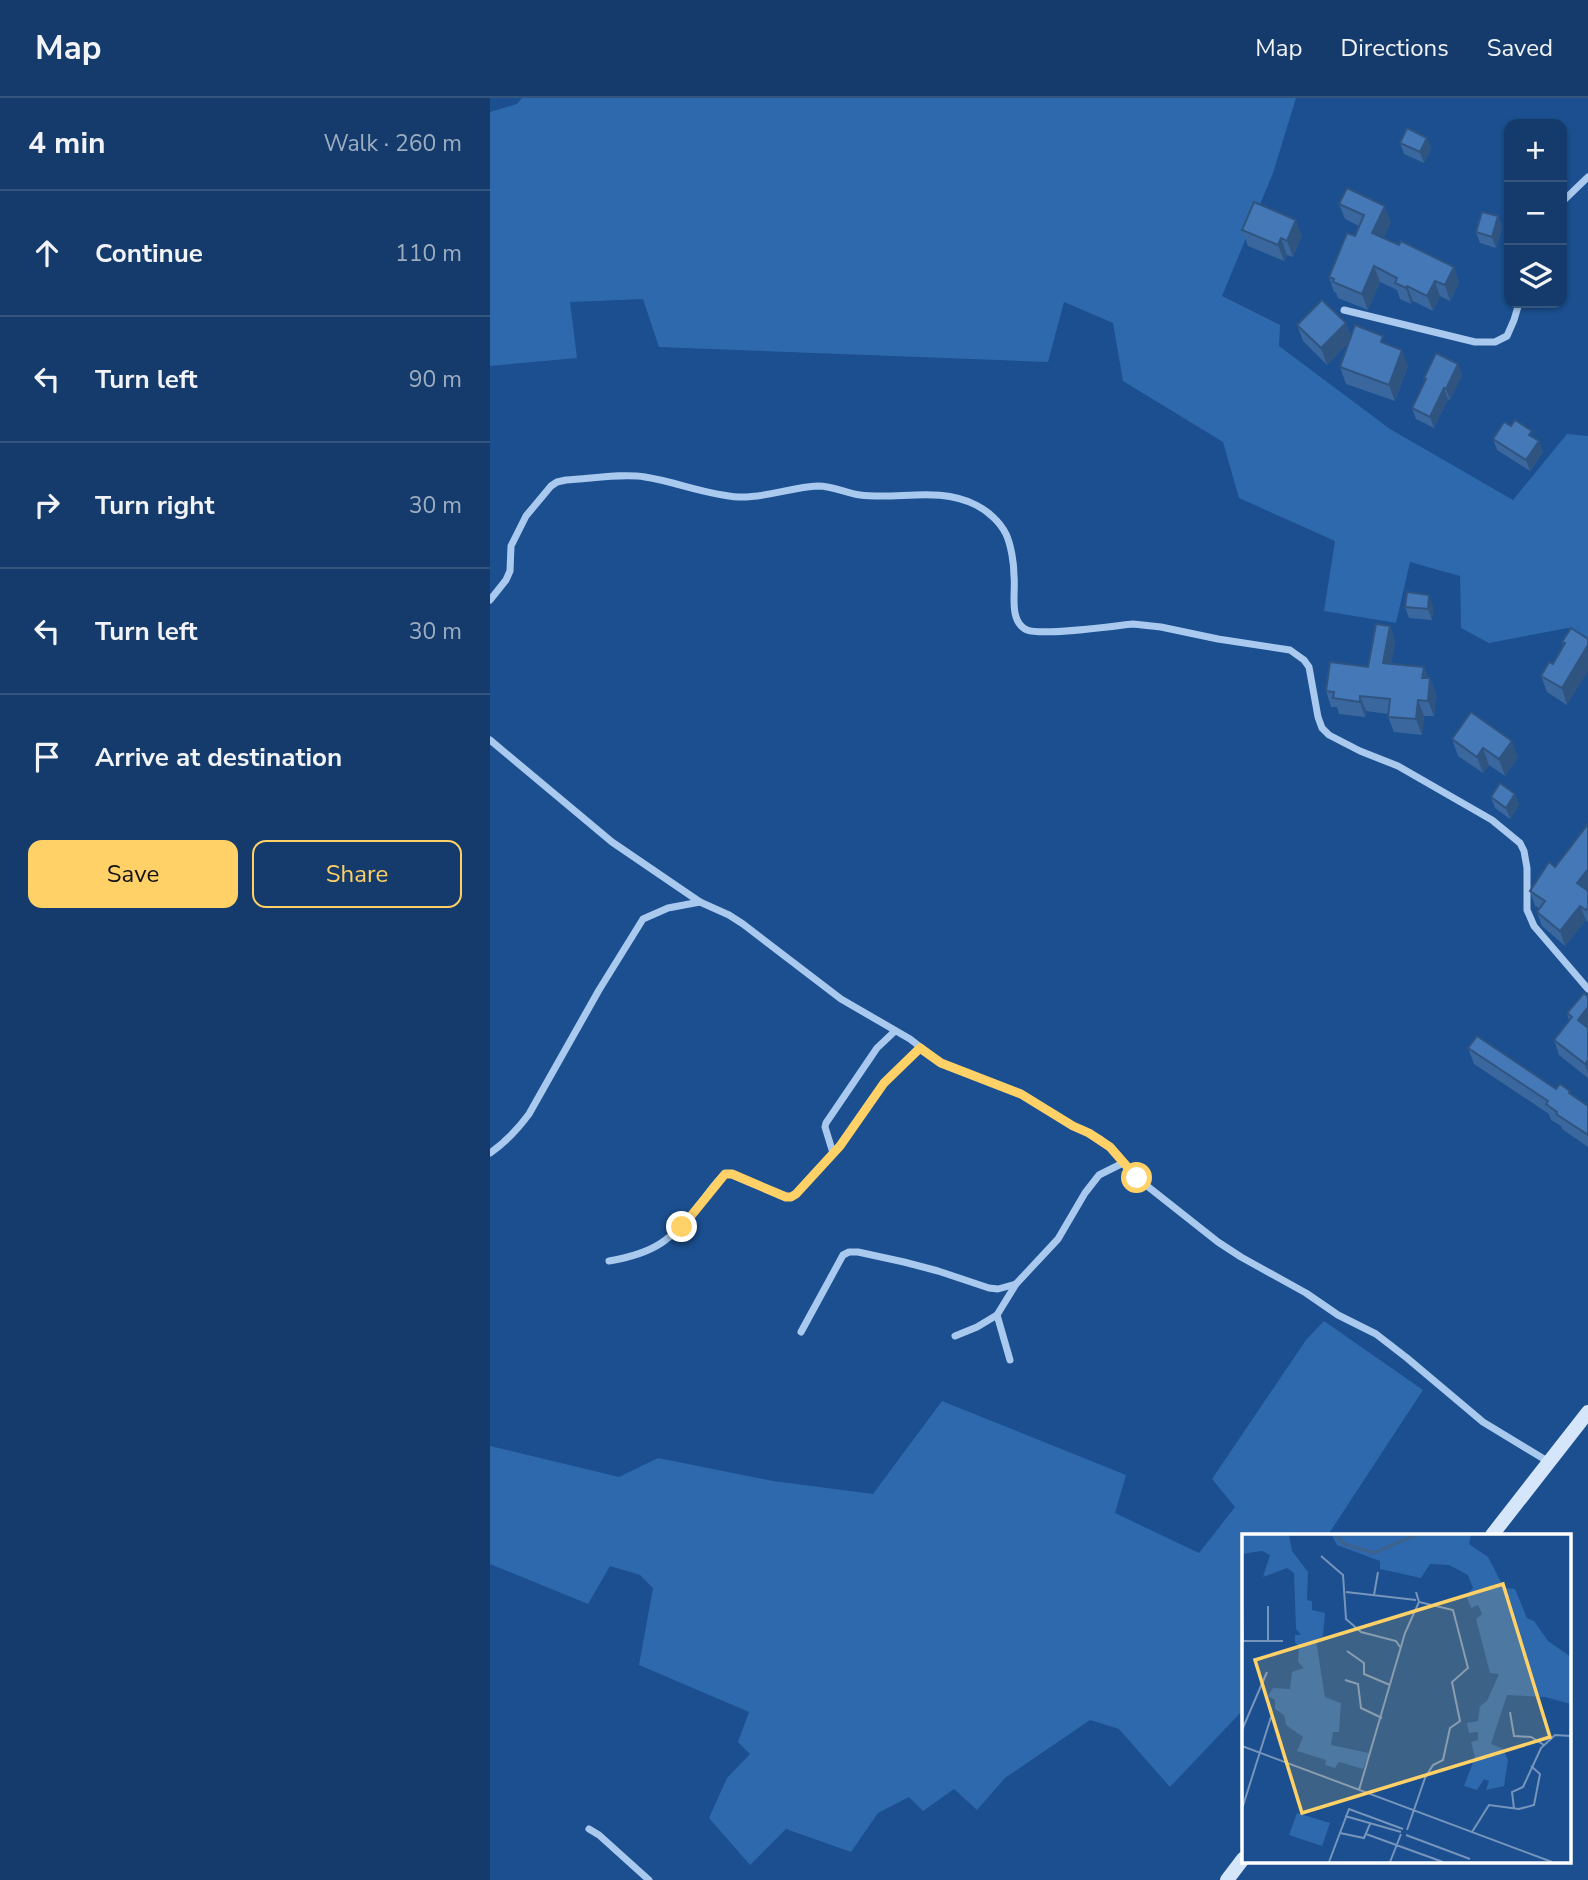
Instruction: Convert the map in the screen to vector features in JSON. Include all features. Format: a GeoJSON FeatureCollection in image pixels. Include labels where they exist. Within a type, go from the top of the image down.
{"type":"FeatureCollection","features":[{"type":"Feature","properties":{"kind":"street"},"geometry":{"type":"LineString","coordinates":[[1567,197],[1588,177]]}},
{"type":"Feature","properties":{"kind":"street"},"geometry":{"type":"LineString","coordinates":[[1344,310],[1475,342],[1494,342],[1507,336],[1518,308]]}},
{"type":"Feature","properties":{"kind":"street"},"geometry":{"type":"LineString","coordinates":[[490,600],[510,571],[512,546],[519,528],[526,516],[557,482],[631,476],[711,494],[744,497],[817,486],[838,488],[858,495],[937,495],[967,501],[984,509],[1005,532],[1014,575],[1016,615],[1020,625],[1027,629],[1047,632],[1147,625],[1290,650],[1297,655],[1309,667],[1318,718],[1329,735],[1398,766],[1492,820],[1520,843],[1527,868],[1527,910],[1534,926],[1588,989]]}},
{"type":"Feature","properties":{"kind":"street"},"geometry":{"type":"LineString","coordinates":[[490,740],[597,831],[700,902],[743,924],[841,999],[910,1039],[941,1063],[1031,1099],[1073,1126],[1100,1139],[1137,1178],[1218,1242],[1306,1293],[1338,1315],[1376,1334],[1483,1422],[1549,1462]]}},
{"type":"Feature","properties":{"kind":"street"},"geometry":{"type":"LineString","coordinates":[[490,1153],[517,1131],[529,1114],[587,1009],[643,919],[668,908],[700,902]]}},
{"type":"Feature","properties":{"kind":"street"},"geometry":{"type":"LineString","coordinates":[[833,1153],[826,1123],[877,1048],[895,1031]]}},
{"type":"Feature","properties":{"kind":"street"},"geometry":{"type":"LineString","coordinates":[[609,1261],[629,1258],[660,1245],[682,1227],[725,1174],[732,1174],[791,1197],[833,1153],[884,1083],[920,1048]]}},
{"type":"Feature","properties":{"kind":"street"},"geometry":{"type":"LineString","coordinates":[[954,1336],[997,1315],[1016,1284],[1058,1240],[1085,1192],[1099,1175],[1123,1163]]}},
{"type":"Feature","properties":{"kind":"street"},"geometry":{"type":"LineString","coordinates":[[801,1332],[843,1255],[849,1252],[938,1270],[989,1288],[998,1289],[1016,1284]]}},
{"type":"Feature","properties":{"kind":"street"},"geometry":{"type":"LineString","coordinates":[[997,1315],[1010,1360]]}},
{"type":"Feature","properties":{"kind":"street"},"geometry":{"type":"LineString","coordinates":[[1493,1534],[1588,1412]]}},
{"type":"Feature","properties":{"kind":"street"},"geometry":{"type":"LineString","coordinates":[[589,1829],[649,1880]]}},
{"type":"Feature","properties":{"kind":"street"},"geometry":{"type":"LineString","coordinates":[[1227,1880],[1242,1860]]}},
{"type":"Feature","properties":{"kind":"shaded area"},"geometry":{"type":"Polygon","coordinates":[[[522,98],[1296,98],[1273,173],[1222,296],[1280,325],[1279,346],[1390,429],[1513,500],[1567,434],[1588,436],[1588,639],[1568,628],[1489,643],[1461,628],[1460,576],[1410,562],[1396,623],[1324,611],[1335,541],[1239,498],[1223,442],[1123,381],[1113,323],[1064,302],[1048,362],[659,347],[643,299],[570,302],[577,358],[490,366],[490,112],[517,104],[522,98]]]}},
{"type":"Feature","properties":{"kind":"shaded area"},"geometry":{"type":"Polygon","coordinates":[[[1324,1321],[1423,1390],[1329,1534],[1242,1534],[1242,1711],[1170,1787],[1119,1729],[1090,1720],[1005,1778],[977,1810],[954,1789],[923,1811],[909,1797],[878,1813],[851,1852],[786,1829],[750,1865],[709,1818],[727,1778],[750,1754],[738,1742],[749,1712],[639,1665],[653,1588],[640,1575],[610,1566],[588,1604],[490,1564],[490,1446],[619,1477],[658,1458],[773,1481],[873,1494],[942,1401],[1126,1475],[1115,1513],[1199,1553],[1235,1507],[1212,1479],[1306,1340],[1324,1321]]]}},
{"type":"Feature","properties":{"kind":"building"},"geometry":{"type":"Polygon","coordinates":[[[1407,128],[1427,138],[1420,152],[1400,143],[1407,128]]]}},
{"type":"Feature","properties":{"kind":"building"},"geometry":{"type":"Polygon","coordinates":[[[1347,188],[1385,206],[1372,233],[1399,245],[1401,241],[1454,267],[1445,285],[1435,281],[1427,296],[1395,283],[1397,278],[1374,266],[1362,294],[1333,282],[1334,279],[1329,277],[1347,233],[1355,236],[1364,215],[1339,204],[1347,188]]]}},
{"type":"Feature","properties":{"kind":"building"},"geometry":{"type":"Polygon","coordinates":[[[1254,202],[1296,220],[1287,241],[1281,238],[1278,245],[1242,230],[1254,202]]]}},
{"type":"Feature","properties":{"kind":"building"},"geometry":{"type":"Polygon","coordinates":[[[1482,212],[1498,216],[1492,237],[1476,232],[1482,212]]]}},
{"type":"Feature","properties":{"kind":"building"},"geometry":{"type":"Polygon","coordinates":[[[1322,300],[1346,323],[1321,348],[1297,325],[1322,300]]]}},
{"type":"Feature","properties":{"kind":"building"},"geometry":{"type":"Polygon","coordinates":[[[1355,325],[1383,336],[1381,342],[1402,350],[1389,385],[1340,367],[1355,325]]]}},
{"type":"Feature","properties":{"kind":"building"},"geometry":{"type":"Polygon","coordinates":[[[1436,353],[1458,364],[1430,417],[1412,408],[1436,353]]]}},
{"type":"Feature","properties":{"kind":"building"},"geometry":{"type":"Polygon","coordinates":[[[1515,420],[1532,431],[1529,435],[1539,441],[1526,460],[1493,439],[1504,422],[1511,426],[1515,420]]]}},
{"type":"Feature","properties":{"kind":"building"},"geometry":{"type":"Polygon","coordinates":[[[1407,592],[1429,595],[1428,609],[1405,607],[1407,592]]]}},
{"type":"Feature","properties":{"kind":"building"},"geometry":{"type":"Polygon","coordinates":[[[1376,624],[1390,626],[1383,663],[1424,667],[1422,678],[1430,678],[1428,701],[1418,700],[1416,719],[1388,717],[1390,699],[1360,696],[1360,702],[1333,698],[1334,692],[1326,691],[1330,662],[1368,667],[1376,624]]]}},
{"type":"Feature","properties":{"kind":"building"},"geometry":{"type":"Polygon","coordinates":[[[1571,628],[1588,639],[1588,645],[1562,688],[1541,676],[1549,662],[1553,664],[1571,628]]]}},
{"type":"Feature","properties":{"kind":"building"},"geometry":{"type":"Polygon","coordinates":[[[1471,712],[1512,741],[1499,759],[1483,748],[1477,757],[1452,739],[1471,712]]]}},
{"type":"Feature","properties":{"kind":"building"},"geometry":{"type":"Polygon","coordinates":[[[1500,783],[1515,794],[1506,808],[1491,797],[1500,783]]]}},
{"type":"Feature","properties":{"kind":"building"},"geometry":{"type":"Polygon","coordinates":[[[1588,824],[1588,869],[1577,883],[1588,891],[1588,908],[1586,910],[1580,906],[1560,931],[1537,912],[1545,901],[1530,891],[1549,862],[1555,867],[1588,824]]]}},
{"type":"Feature","properties":{"kind":"building"},"geometry":{"type":"Polygon","coordinates":[[[1584,993],[1588,997],[1588,1007],[1578,1020],[1588,1028],[1588,1060],[1585,1064],[1554,1040],[1572,1017],[1567,1013],[1584,993]]]}},
{"type":"Feature","properties":{"kind":"building"},"geometry":{"type":"Polygon","coordinates":[[[1477,1036],[1556,1089],[1560,1084],[1588,1106],[1588,1135],[1556,1114],[1557,1112],[1546,1104],[1548,1101],[1468,1048],[1477,1036]]]}},
{"type":"Feature","properties":{"kind":"route"},"geometry":{"type":"LineString","coordinates":[[682,1227],[725,1174],[732,1174],[786,1197],[796,1194],[840,1146],[884,1083],[920,1048],[941,1063],[1031,1099],[1073,1126],[1100,1139],[1137,1178]]}}]}
